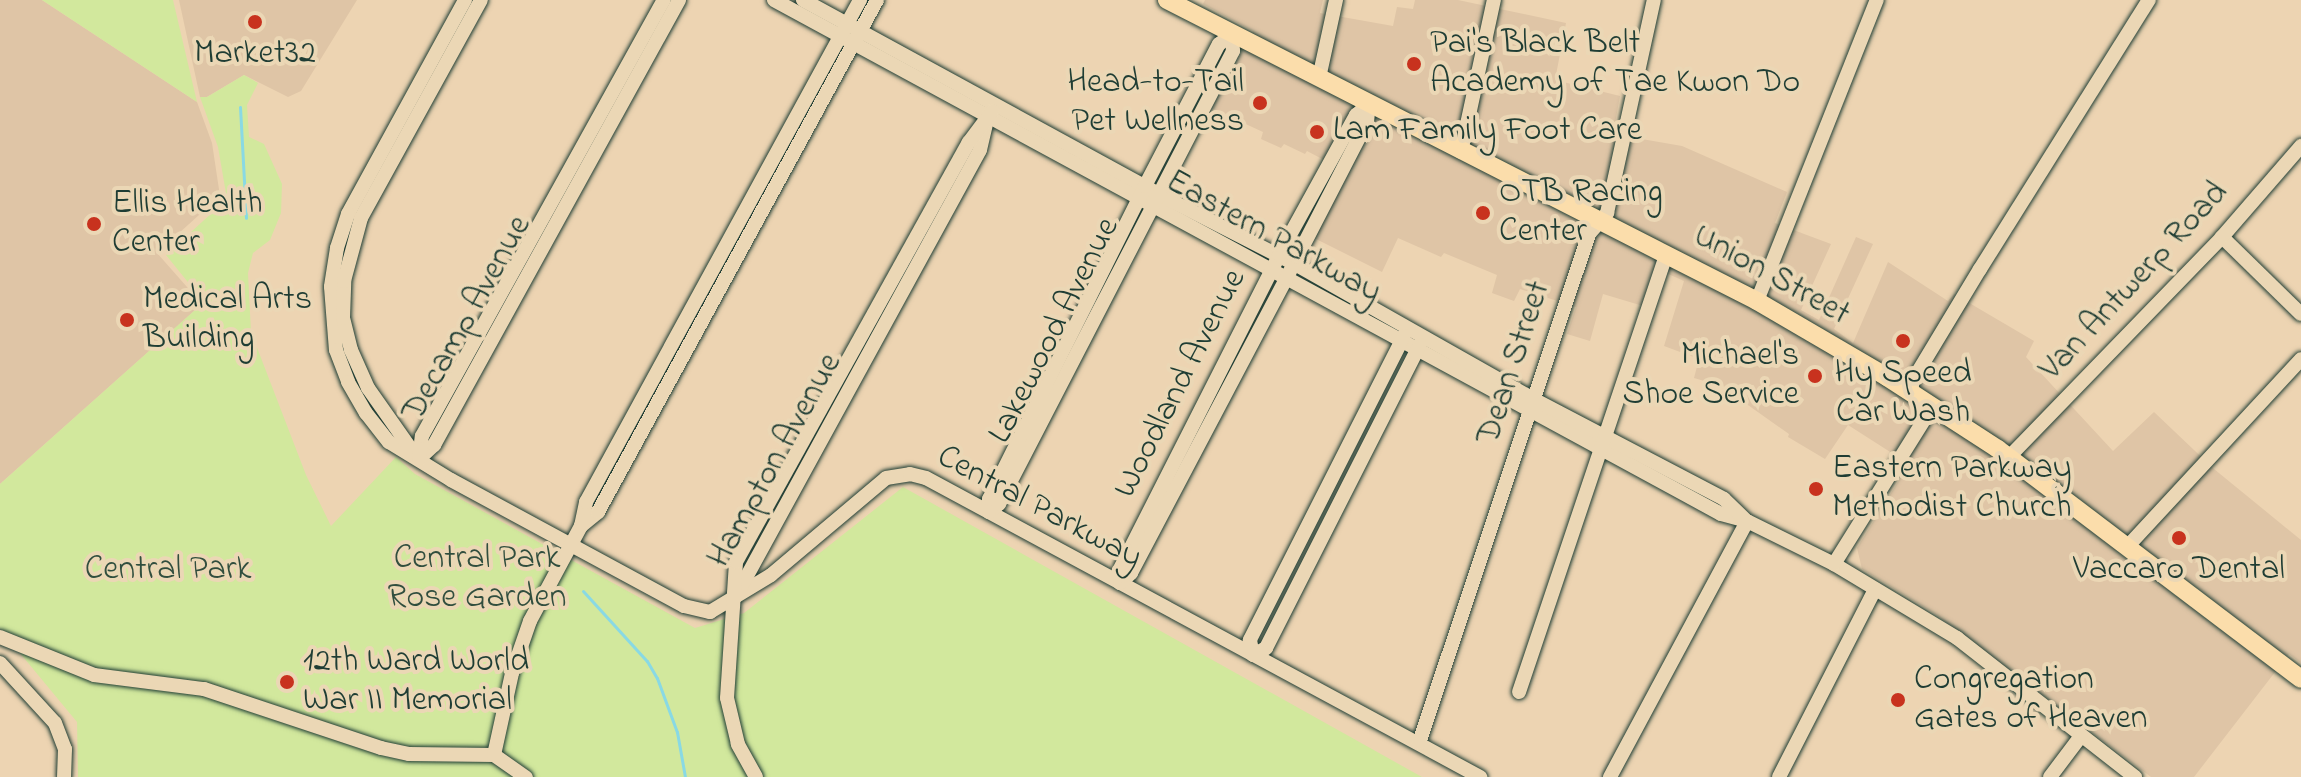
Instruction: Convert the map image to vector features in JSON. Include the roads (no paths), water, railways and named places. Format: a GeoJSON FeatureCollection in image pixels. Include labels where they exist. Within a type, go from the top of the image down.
{"type":"FeatureCollection","features":[{"type":"Feature","properties":{"kind":"main road","name":"Union Street"},"geometry":{"type":"LineString","coordinates":[[1167,0],[1757,301],[1911,392],[2009,457],[2301,679]]}},
{"type":"Feature","properties":{"kind":"street","name":"Central Parkway"},"geometry":{"type":"LineString","coordinates":[[465,0],[348,214],[337,248],[331,287],[336,350],[348,382],[366,413],[389,442],[684,606],[710,612],[771,575],[886,478],[910,474],[926,478],[1480,777]]}},
{"type":"Feature","properties":{"kind":"street","name":"Central Parkway"},"geometry":{"type":"LineString","coordinates":[[419,459],[374,398],[351,350],[343,318],[344,281],[361,218],[481,0]]}},
{"type":"Feature","properties":{"kind":"street","name":"Decamp Avenue"},"geometry":{"type":"LineString","coordinates":[[419,459],[422,436],[664,0]]}},
{"type":"Feature","properties":{"kind":"street","name":"Decamp Avenue"},"geometry":{"type":"LineString","coordinates":[[419,459],[434,445],[679,0]]}},
{"type":"Feature","properties":{"kind":"street","name":"Eastern Parkway"},"geometry":{"type":"LineString","coordinates":[[774,0],[850,34],[1142,192],[1286,279],[1421,344],[1603,443],[1721,514],[1747,521],[1834,564],[1957,638],[2135,777]]}},
{"type":"Feature","properties":{"kind":"street","name":"Eastern Parkway"},"geometry":{"type":"LineString","coordinates":[[803,0],[850,34]]}},
{"type":"Feature","properties":{"kind":"street"},"geometry":{"type":"LineString","coordinates":[[850,34],[860,0]]}},
{"type":"Feature","properties":{"kind":"street"},"geometry":{"type":"LineString","coordinates":[[494,755],[523,639],[571,542],[581,526],[598,512],[850,34],[877,0]]}},
{"type":"Feature","properties":{"kind":"street"},"geometry":{"type":"LineString","coordinates":[[1319,78],[1336,0]]}},
{"type":"Feature","properties":{"kind":"street"},"geometry":{"type":"LineString","coordinates":[[1461,152],[1494,0]]}},
{"type":"Feature","properties":{"kind":"street","name":"Dean Street"},"geometry":{"type":"LineString","coordinates":[[1419,743],[1589,234],[1607,213],[1654,0]]}},
{"type":"Feature","properties":{"kind":"street"},"geometry":{"type":"LineString","coordinates":[[1757,301],[1877,0]]}},
{"type":"Feature","properties":{"kind":"street"},"geometry":{"type":"LineString","coordinates":[[1911,392],[1913,380],[1980,269],[2149,0]]}},
{"type":"Feature","properties":{"kind":"street","name":"Lakewood Avenue"},"geometry":{"type":"LineString","coordinates":[[989,512],[989,499],[1142,192],[1233,51],[1232,35]]}},
{"type":"Feature","properties":{"kind":"street","name":"Woodland Avenue"},"geometry":{"type":"LineString","coordinates":[[1120,583],[1121,567],[1279,255],[1356,115],[1369,104]]}},
{"type":"Feature","properties":{"kind":"street","name":"Woodland Avenue"},"geometry":{"type":"LineString","coordinates":[[1120,583],[1131,573],[1286,279],[1367,122],[1369,104]]}},
{"type":"Feature","properties":{"kind":"street","name":"Hampton Avenue"},"geometry":{"type":"LineString","coordinates":[[734,600],[980,150],[991,112]]}},
{"type":"Feature","properties":{"kind":"street","name":"Lakewood Avenue"},"geometry":{"type":"LineString","coordinates":[[989,512],[999,504],[1156,201],[1193,112]]}},
{"type":"Feature","properties":{"kind":"street","name":"Van Antwerp Road"},"geometry":{"type":"LineString","coordinates":[[2009,457],[2222,237],[2301,146]]}},
{"type":"Feature","properties":{"kind":"street","name":"Eastern Parkway"},"geometry":{"type":"LineString","coordinates":[[1156,201],[1279,255],[1404,335]]}},
{"type":"Feature","properties":{"kind":"street"},"geometry":{"type":"LineString","coordinates":[[2222,237],[2301,314]]}},
{"type":"Feature","properties":{"kind":"street"},"geometry":{"type":"LineString","coordinates":[[1519,692],[1666,254]]}},
{"type":"Feature","properties":{"kind":"street"},"geometry":{"type":"LineString","coordinates":[[1404,335],[1250,640],[1253,655],[1266,648],[1421,344]]}},
{"type":"Feature","properties":{"kind":"street"},"geometry":{"type":"LineString","coordinates":[[2127,547],[2301,359]]}},
{"type":"Feature","properties":{"kind":"street"},"geometry":{"type":"LineString","coordinates":[[1834,564],[1932,407]]}},
{"type":"Feature","properties":{"kind":"street"},"geometry":{"type":"LineString","coordinates":[[1610,777],[1747,521]]}},
{"type":"Feature","properties":{"kind":"street"},"geometry":{"type":"LineString","coordinates":[[1779,777],[1875,589]]}},
{"type":"Feature","properties":{"kind":"street"},"geometry":{"type":"LineString","coordinates":[[734,600],[727,698],[738,744],[756,777]]}},
{"type":"Feature","properties":{"kind":"street"},"geometry":{"type":"LineString","coordinates":[[0,637],[94,675],[204,689],[381,748],[409,754],[494,755],[526,777]]}},
{"type":"Feature","properties":{"kind":"street"},"geometry":{"type":"LineString","coordinates":[[0,663],[55,723],[65,749],[64,777]]}},
{"type":"Feature","properties":{"kind":"street"},"geometry":{"type":"LineString","coordinates":[[2050,777],[2081,736]]}},
{"type":"Feature","properties":{"kind":"waterway"},"geometry":{"type":"LineString","coordinates":[[240,107],[246,218]]}},
{"type":"Feature","properties":{"kind":"waterway"},"geometry":{"type":"LineString","coordinates":[[583,591],[647,661],[657,678],[677,732],[685,777]]}},
{"type":"Feature","properties":{"kind":"place","name":"Market32"},"geometry":{"type":"Point","coordinates":[255,22]}},
{"type":"Feature","properties":{"kind":"place","name":"Pai's Black Belt Academy of Tae Kwon Do"},"geometry":{"type":"Point","coordinates":[1414,64]}},
{"type":"Feature","properties":{"kind":"place","name":"Head-to-Tail Pet Wellness"},"geometry":{"type":"Point","coordinates":[1260,103]}},
{"type":"Feature","properties":{"kind":"place","name":"Lam Family Foot Care"},"geometry":{"type":"Point","coordinates":[1317,132]}},
{"type":"Feature","properties":{"kind":"place","name":"OTB Racing Center"},"geometry":{"type":"Point","coordinates":[1483,213]}},
{"type":"Feature","properties":{"kind":"place","name":"Ellis Health Center"},"geometry":{"type":"Point","coordinates":[94,224]}},
{"type":"Feature","properties":{"kind":"place","name":"Medical Arts Building"},"geometry":{"type":"Point","coordinates":[127,320]}},
{"type":"Feature","properties":{"kind":"place","name":"Hy Speed Car Wash"},"geometry":{"type":"Point","coordinates":[1903,341]}},
{"type":"Feature","properties":{"kind":"place","name":"Michael's Shoe Service"},"geometry":{"type":"Point","coordinates":[1815,376]}},
{"type":"Feature","properties":{"kind":"place","name":"Eastern Parkway Methodist Church"},"geometry":{"type":"Point","coordinates":[1816,489]}},
{"type":"Feature","properties":{"kind":"place","name":"Vaccaro Dental"},"geometry":{"type":"Point","coordinates":[2179,538]}},
{"type":"Feature","properties":{"kind":"place","name":"12th Ward World War II Memorial"},"geometry":{"type":"Point","coordinates":[287,682]}},
{"type":"Feature","properties":{"kind":"place","name":"Congregation Gates of Heaven"},"geometry":{"type":"Point","coordinates":[1898,700]}},
{"type":"Feature","properties":{"kind":"park label","name":"Central Park"},"geometry":{"type":"Point","coordinates":[168,571]}},
{"type":"Feature","properties":{"kind":"park label","name":"Central Park Rose Garden"},"geometry":{"type":"Point","coordinates":[477,578]}}]}
